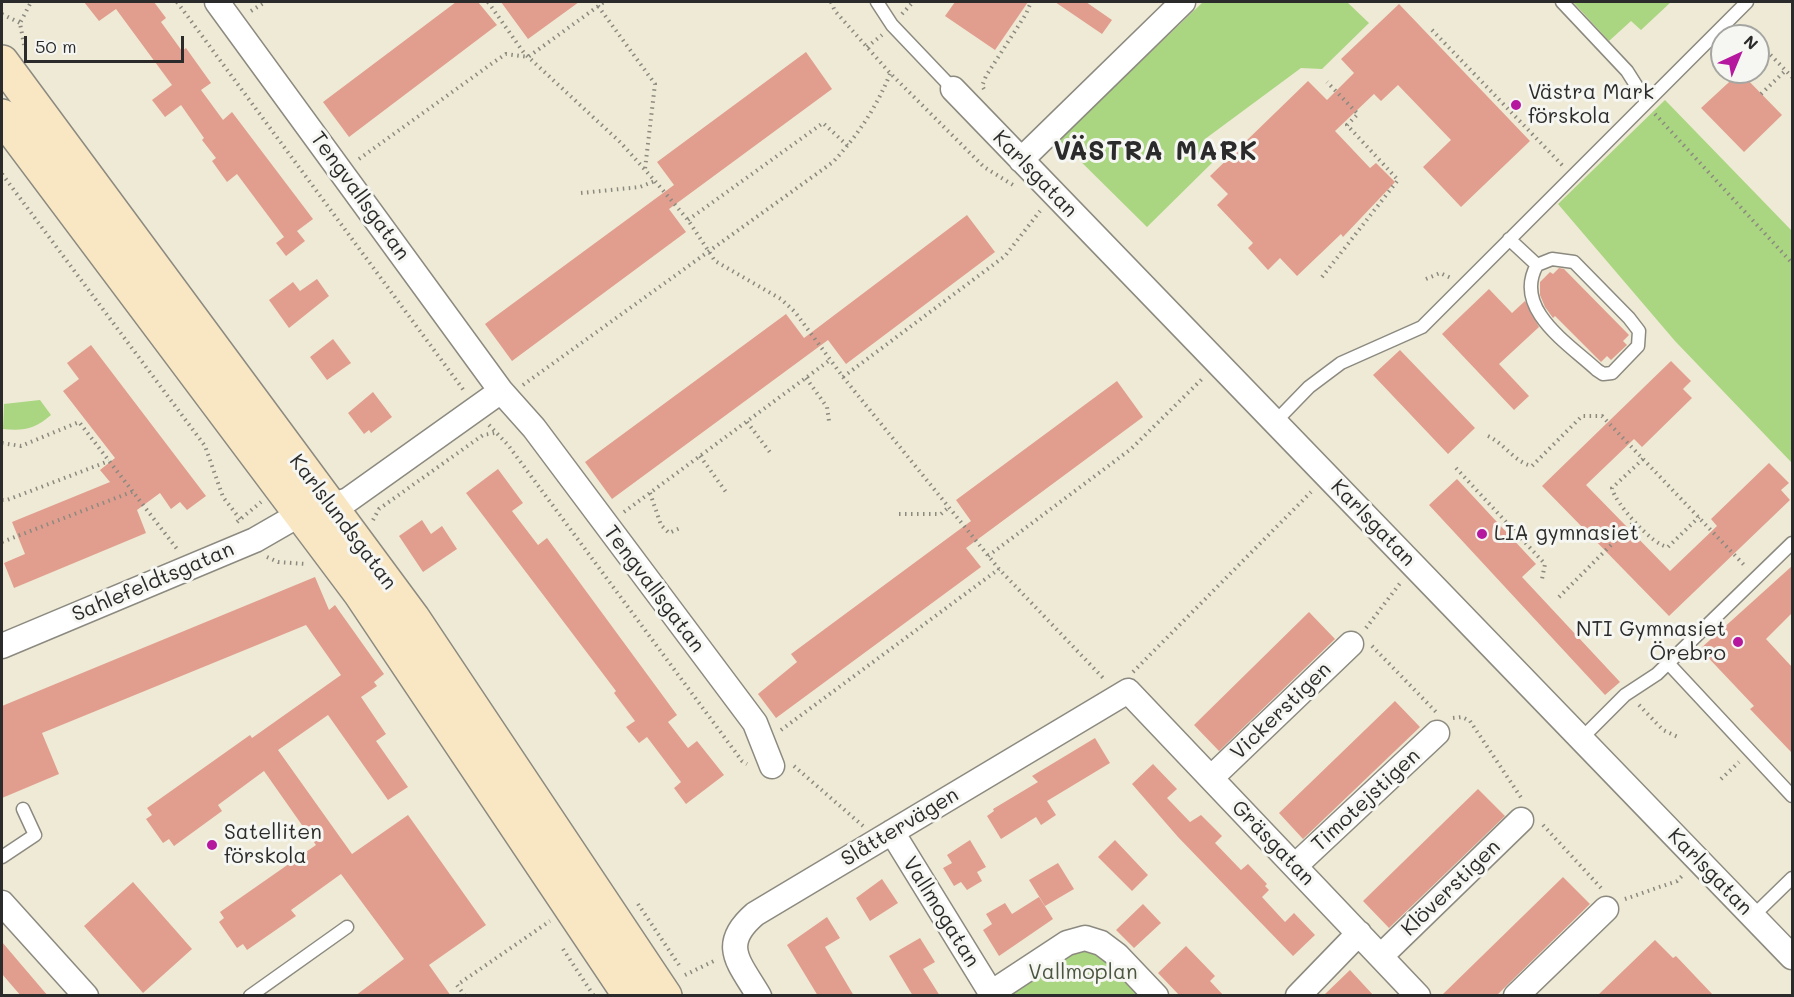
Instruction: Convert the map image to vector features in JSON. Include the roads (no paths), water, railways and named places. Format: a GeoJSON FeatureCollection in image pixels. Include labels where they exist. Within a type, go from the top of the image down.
{"type":"FeatureCollection","features":[{"type":"Feature","properties":{"kind":"main road","name":"Karlslundsgatan"},"geometry":{"type":"LineString","coordinates":[[2,62],[317,511],[413,670],[630,996]]}},
{"type":"Feature","properties":{"kind":"main road","name":"Karlslundsgatan"},"geometry":{"type":"LineString","coordinates":[[2,116],[282,488],[359,543],[675,986]]}},
{"type":"Feature","properties":{"kind":"street","name":"Tengvallsgatan"},"geometry":{"type":"LineString","coordinates":[[217,2],[509,390],[534,428],[755,723],[772,766]]}},
{"type":"Feature","properties":{"kind":"street"},"geometry":{"type":"LineString","coordinates":[[1021,160],[1183,2]]}},
{"type":"Feature","properties":{"kind":"street","name":"Karlsgatan"},"geometry":{"type":"LineString","coordinates":[[953,89],[1792,957]]}},
{"type":"Feature","properties":{"kind":"street"},"geometry":{"type":"LineString","coordinates":[[317,511],[348,500],[509,390]]}},
{"type":"Feature","properties":{"kind":"street","name":"Sahlefeldtsgatan"},"geometry":{"type":"LineString","coordinates":[[2,645],[255,540],[288,521],[317,511]]}},
{"type":"Feature","properties":{"kind":"street","name":"Vickerstigen"},"geometry":{"type":"LineString","coordinates":[[1211,778],[1356,640]]}},
{"type":"Feature","properties":{"kind":"street","name":"Gräsgatan"},"geometry":{"type":"LineString","coordinates":[[1128,691],[1418,996]]}},
{"type":"Feature","properties":{"kind":"street","name":"Slåttervägen"},"geometry":{"type":"LineString","coordinates":[[759,996],[735,955],[734,939],[741,926],[754,914],[1128,691]]}},
{"type":"Feature","properties":{"kind":"street","name":"Timotejstigen"},"geometry":{"type":"LineString","coordinates":[[1296,866],[1442,728]]}},
{"type":"Feature","properties":{"kind":"street","name":"Klöverstigen"},"geometry":{"type":"LineString","coordinates":[[1381,956],[1526,816]]}},
{"type":"Feature","properties":{"kind":"street","name":"Vallmogatan"},"geometry":{"type":"LineString","coordinates":[[886,835],[992,994],[1067,943],[1085,938],[1101,943],[1117,955],[1156,996]]}},
{"type":"Feature","properties":{"kind":"street"},"geometry":{"type":"LineString","coordinates":[[2,903],[86,996]]}},
{"type":"Feature","properties":{"kind":"street"},"geometry":{"type":"LineString","coordinates":[[1516,996],[1610,906]]}},
{"type":"Feature","properties":{"kind":"street"},"geometry":{"type":"LineString","coordinates":[[1298,996],[1359,933]]}},
{"type":"Feature","properties":{"kind":"lane"},"geometry":{"type":"LineString","coordinates":[[877,2],[891,25],[953,89]]}},
{"type":"Feature","properties":{"kind":"lane"},"geometry":{"type":"LineString","coordinates":[[1562,2],[1627,71],[1646,101]]}},
{"type":"Feature","properties":{"kind":"lane"},"geometry":{"type":"LineString","coordinates":[[1275,422],[1309,387],[1341,363],[1422,327],[1747,2]]}},
{"type":"Feature","properties":{"kind":"lane"},"geometry":{"type":"LineString","coordinates":[[1509,239],[1537,265]]}},
{"type":"Feature","properties":{"kind":"lane"},"geometry":{"type":"LineString","coordinates":[[1552,258],[1574,262],[1639,331],[1638,346],[1612,373],[1603,374],[1542,319],[1530,299],[1529,279],[1537,265],[1552,258]]}},
{"type":"Feature","properties":{"kind":"lane"},"geometry":{"type":"LineString","coordinates":[[1581,739],[1629,692],[1657,674],[1792,543]]}},
{"type":"Feature","properties":{"kind":"lane"},"geometry":{"type":"LineString","coordinates":[[1668,663],[1792,796]]}},
{"type":"Feature","properties":{"kind":"lane"},"geometry":{"type":"LineString","coordinates":[[2,857],[35,835],[24,809]]}},
{"type":"Feature","properties":{"kind":"lane"},"geometry":{"type":"LineString","coordinates":[[1753,916],[1792,878]]}},
{"type":"Feature","properties":{"kind":"lane"},"geometry":{"type":"LineString","coordinates":[[250,996],[347,927]]}},
{"type":"Feature","properties":{"kind":"place","name":"Västra Mark förskola"},"geometry":{"type":"Point","coordinates":[1516,105]}},
{"type":"Feature","properties":{"kind":"place","name":"LIA gymnasiet"},"geometry":{"type":"Point","coordinates":[1482,534]}},
{"type":"Feature","properties":{"kind":"place","name":"NTI Gymnasiet Örebro"},"geometry":{"type":"Point","coordinates":[1738,642]}},
{"type":"Feature","properties":{"kind":"place","name":"Satelliten förskola"},"geometry":{"type":"Point","coordinates":[212,845]}},
{"type":"Feature","properties":{"kind":"district","name":"VÄSTRA MARK"},"geometry":{"type":"Point","coordinates":[1156,152]}},
{"type":"Feature","properties":{"kind":"park label","name":"Vallmoplan"},"geometry":{"type":"Point","coordinates":[1083,973]}}]}
